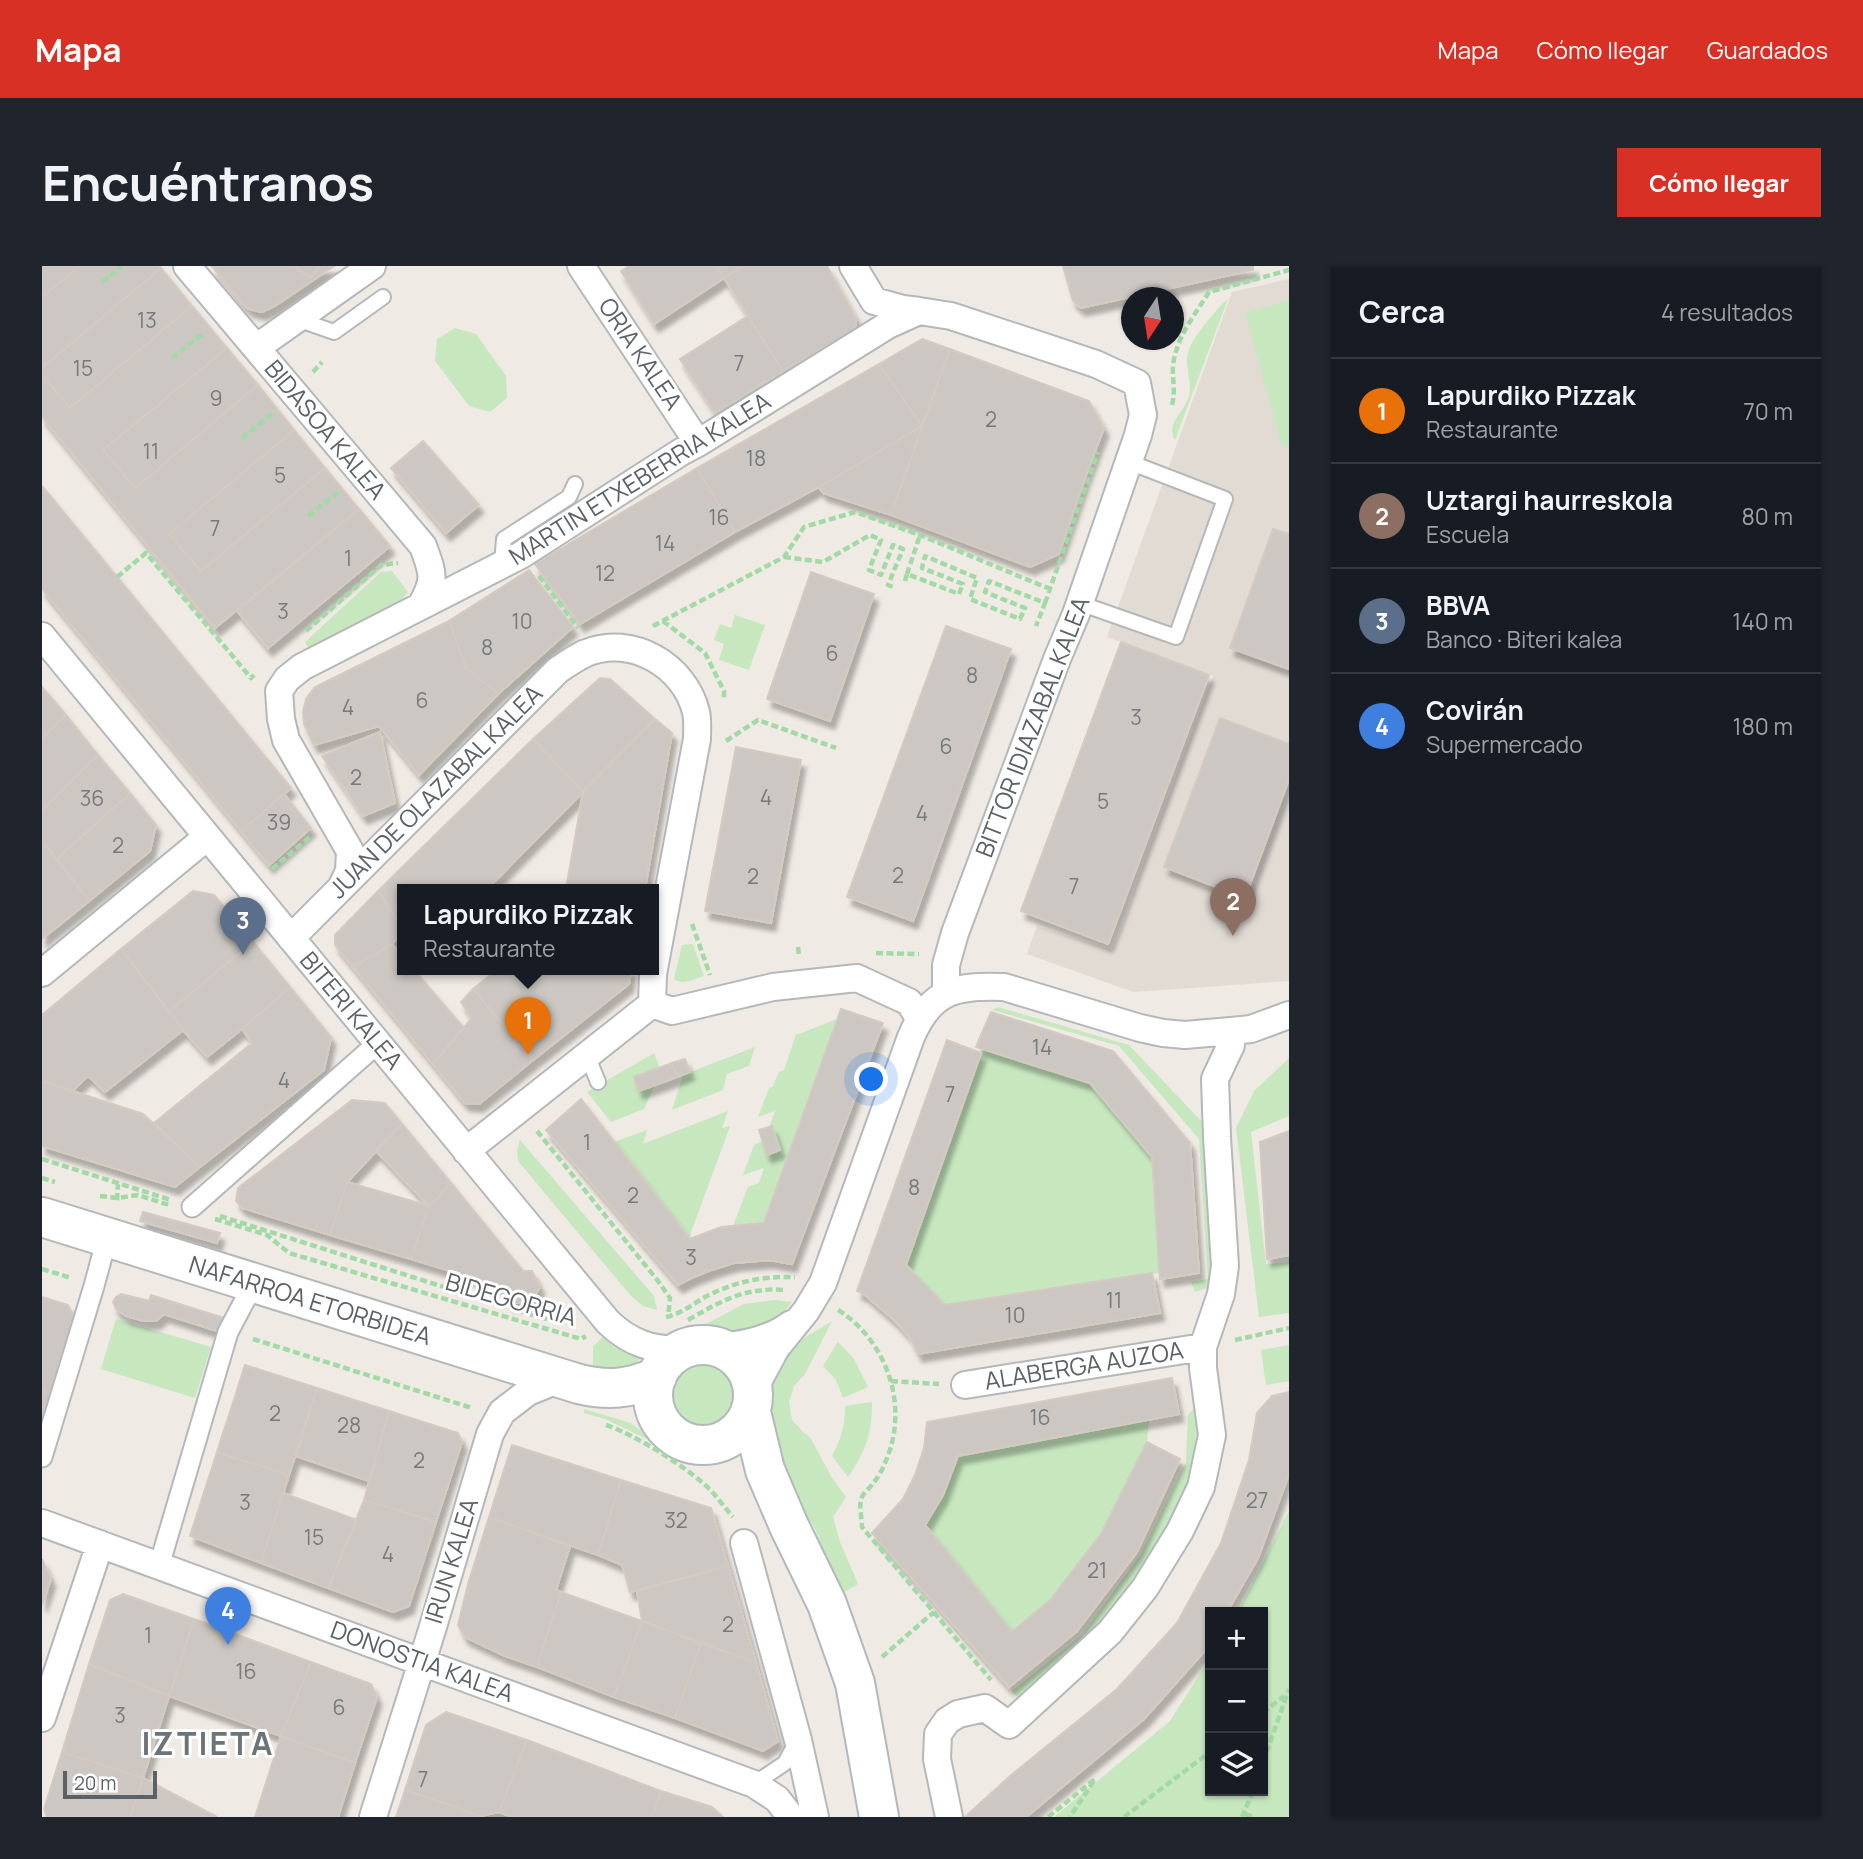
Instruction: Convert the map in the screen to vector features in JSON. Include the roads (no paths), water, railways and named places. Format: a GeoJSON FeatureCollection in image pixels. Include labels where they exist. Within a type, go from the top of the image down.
{"type":"FeatureCollection","features":[{"type":"Feature","properties":{"kind":"main road","name":"NAFARROA ETORBIDEA"},"geometry":{"type":"LineString","coordinates":[[42,1217],[569,1382],[600,1389],[621,1388],[657,1377]]}},
{"type":"Feature","properties":{"kind":"main road"},"geometry":{"type":"LineString","coordinates":[[752,1401],[744,1425],[733,1436],[720,1443],[690,1444],[666,1429],[658,1416],[653,1390],[663,1365],[688,1334],[730,1353],[748,1373],[765,1470],[827,1604],[855,1683],[879,1817]]}},
{"type":"Feature","properties":{"kind":"main road","name":"NAFARROA ETORBIDEA"},"geometry":{"type":"LineString","coordinates":[[569,1382],[635,1410],[666,1429]]}},
{"type":"Feature","properties":{"kind":"main road"},"geometry":{"type":"LineString","coordinates":[[705,1445],[751,1481],[789,1526]]}},
{"type":"Feature","properties":{"kind":"street","name":"BIDASOA KALEA"},"geometry":{"type":"LineString","coordinates":[[187,266],[423,547],[432,571],[431,588],[422,604]]}},
{"type":"Feature","properties":{"kind":"street"},"geometry":{"type":"LineString","coordinates":[[256,348],[372,266]]}},
{"type":"Feature","properties":{"kind":"street","name":"ORIA KALEA"},"geometry":{"type":"LineString","coordinates":[[581,266],[698,443]]}},
{"type":"Feature","properties":{"kind":"street"},"geometry":{"type":"LineString","coordinates":[[853,266],[874,301],[903,309],[951,316],[1096,364],[1137,383],[1143,415],[1129,462]]}},
{"type":"Feature","properties":{"kind":"street","name":"MARTIN ETXEBERRIA KALEA"},"geometry":{"type":"LineString","coordinates":[[341,888],[349,871],[350,851],[286,740],[279,691],[287,679],[302,667],[521,555],[681,452],[888,325],[919,311]]}},
{"type":"Feature","properties":{"kind":"street","name":"BITTOR IDIAZABAL KALEA"},"geometry":{"type":"LineString","coordinates":[[946,993],[946,965],[955,933],[1129,462]]}},
{"type":"Feature","properties":{"kind":"street","name":"BITERI KALEA"},"geometry":{"type":"LineString","coordinates":[[42,636],[608,1322],[630,1340],[656,1349],[688,1334]]}},
{"type":"Feature","properties":{"kind":"street","name":"JUAN DE OLAZABAL KALEA"},"geometry":{"type":"LineString","coordinates":[[291,938],[584,643],[642,651],[667,665],[686,687],[697,713],[697,739],[659,942]]}},
{"type":"Feature","properties":{"kind":"street"},"geometry":{"type":"LineString","coordinates":[[42,973],[207,836]]}},
{"type":"Feature","properties":{"kind":"street","name":"JUAN DE OLAZABAL KALEA"},"geometry":{"type":"LineString","coordinates":[[652,1004],[653,975]]}},
{"type":"Feature","properties":{"kind":"street"},"geometry":{"type":"LineString","coordinates":[[466,1151],[652,1004],[673,1011],[773,987],[857,978],[909,1002],[919,1018]]}},
{"type":"Feature","properties":{"kind":"street"},"geometry":{"type":"LineString","coordinates":[[752,1401],[776,1348],[817,1305],[911,1037],[919,1018],[931,1004],[946,993],[984,986],[1004,987],[1163,1033],[1185,1035],[1251,1029],[1289,1015]]}},
{"type":"Feature","properties":{"kind":"street","name":"ALABERGA AUZOA"},"geometry":{"type":"LineString","coordinates":[[948,1817],[937,1759],[938,1734],[947,1721],[958,1714],[985,1708],[1009,1725],[1110,1632],[1145,1588],[1180,1531],[1202,1487],[1212,1435],[1203,1368],[1203,1347],[1221,1294],[1226,1266],[1215,1079],[1231,1045],[1231,1031]]}},
{"type":"Feature","properties":{"kind":"street"},"geometry":{"type":"LineString","coordinates":[[184,1207],[377,1043]]}},
{"type":"Feature","properties":{"kind":"street"},"geometry":{"type":"LineString","coordinates":[[42,1457],[107,1238]]}},
{"type":"Feature","properties":{"kind":"street"},"geometry":{"type":"LineString","coordinates":[[159,1566],[228,1332],[254,1283]]}},
{"type":"Feature","properties":{"kind":"street"},"geometry":{"type":"LineString","coordinates":[[688,1334],[742,1345],[765,1338],[786,1327],[817,1305]]}},
{"type":"Feature","properties":{"kind":"street","name":"ALABERGA AUZOA"},"geometry":{"type":"LineString","coordinates":[[965,1385],[1203,1347]]}},
{"type":"Feature","properties":{"kind":"street","name":"IRUN KALEA"},"geometry":{"type":"LineString","coordinates":[[373,1817],[490,1434],[502,1412],[528,1392],[569,1382]]}},
{"type":"Feature","properties":{"kind":"street","name":"DONOSTIA KALEA"},"geometry":{"type":"LineString","coordinates":[[42,1523],[754,1784],[777,1799],[791,1817]]}},
{"type":"Feature","properties":{"kind":"street"},"geometry":{"type":"LineString","coordinates":[[744,1543],[798,1740],[815,1817]]}},
{"type":"Feature","properties":{"kind":"street"},"geometry":{"type":"LineString","coordinates":[[42,1718],[100,1544]]}},
{"type":"Feature","properties":{"kind":"lane"},"geometry":{"type":"LineString","coordinates":[[297,319],[334,332],[383,297]]}},
{"type":"Feature","properties":{"kind":"lane"},"geometry":{"type":"LineString","coordinates":[[1079,603],[1176,637],[1221,512],[1225,499],[1129,462]]}},
{"type":"Feature","properties":{"kind":"lane"},"geometry":{"type":"LineString","coordinates":[[502,564],[505,539],[569,497],[575,484]]}},
{"type":"Feature","properties":{"kind":"lane"},"geometry":{"type":"LineString","coordinates":[[587,1055],[598,1082]]}},
{"type":"Feature","properties":{"kind":"lane"},"geometry":{"type":"LineString","coordinates":[[754,1784],[785,1763],[798,1740]]}},
{"type":"Feature","properties":{"kind":"place","name":"Uztargi haurreskola"},"geometry":{"type":"Point","coordinates":[1233,936]}},
{"type":"Feature","properties":{"kind":"place","name":"BBVA"},"geometry":{"type":"Point","coordinates":[243,955]}},
{"type":"Feature","properties":{"kind":"place","name":"Lapurdiko Pizzak"},"geometry":{"type":"Point","coordinates":[528,1055]}},
{"type":"Feature","properties":{"kind":"place","name":"Covirán"},"geometry":{"type":"Point","coordinates":[228,1645]}},
{"type":"Feature","properties":{"kind":"district","name":"IZTIETA"},"geometry":{"type":"Point","coordinates":[208,1744]}}]}
